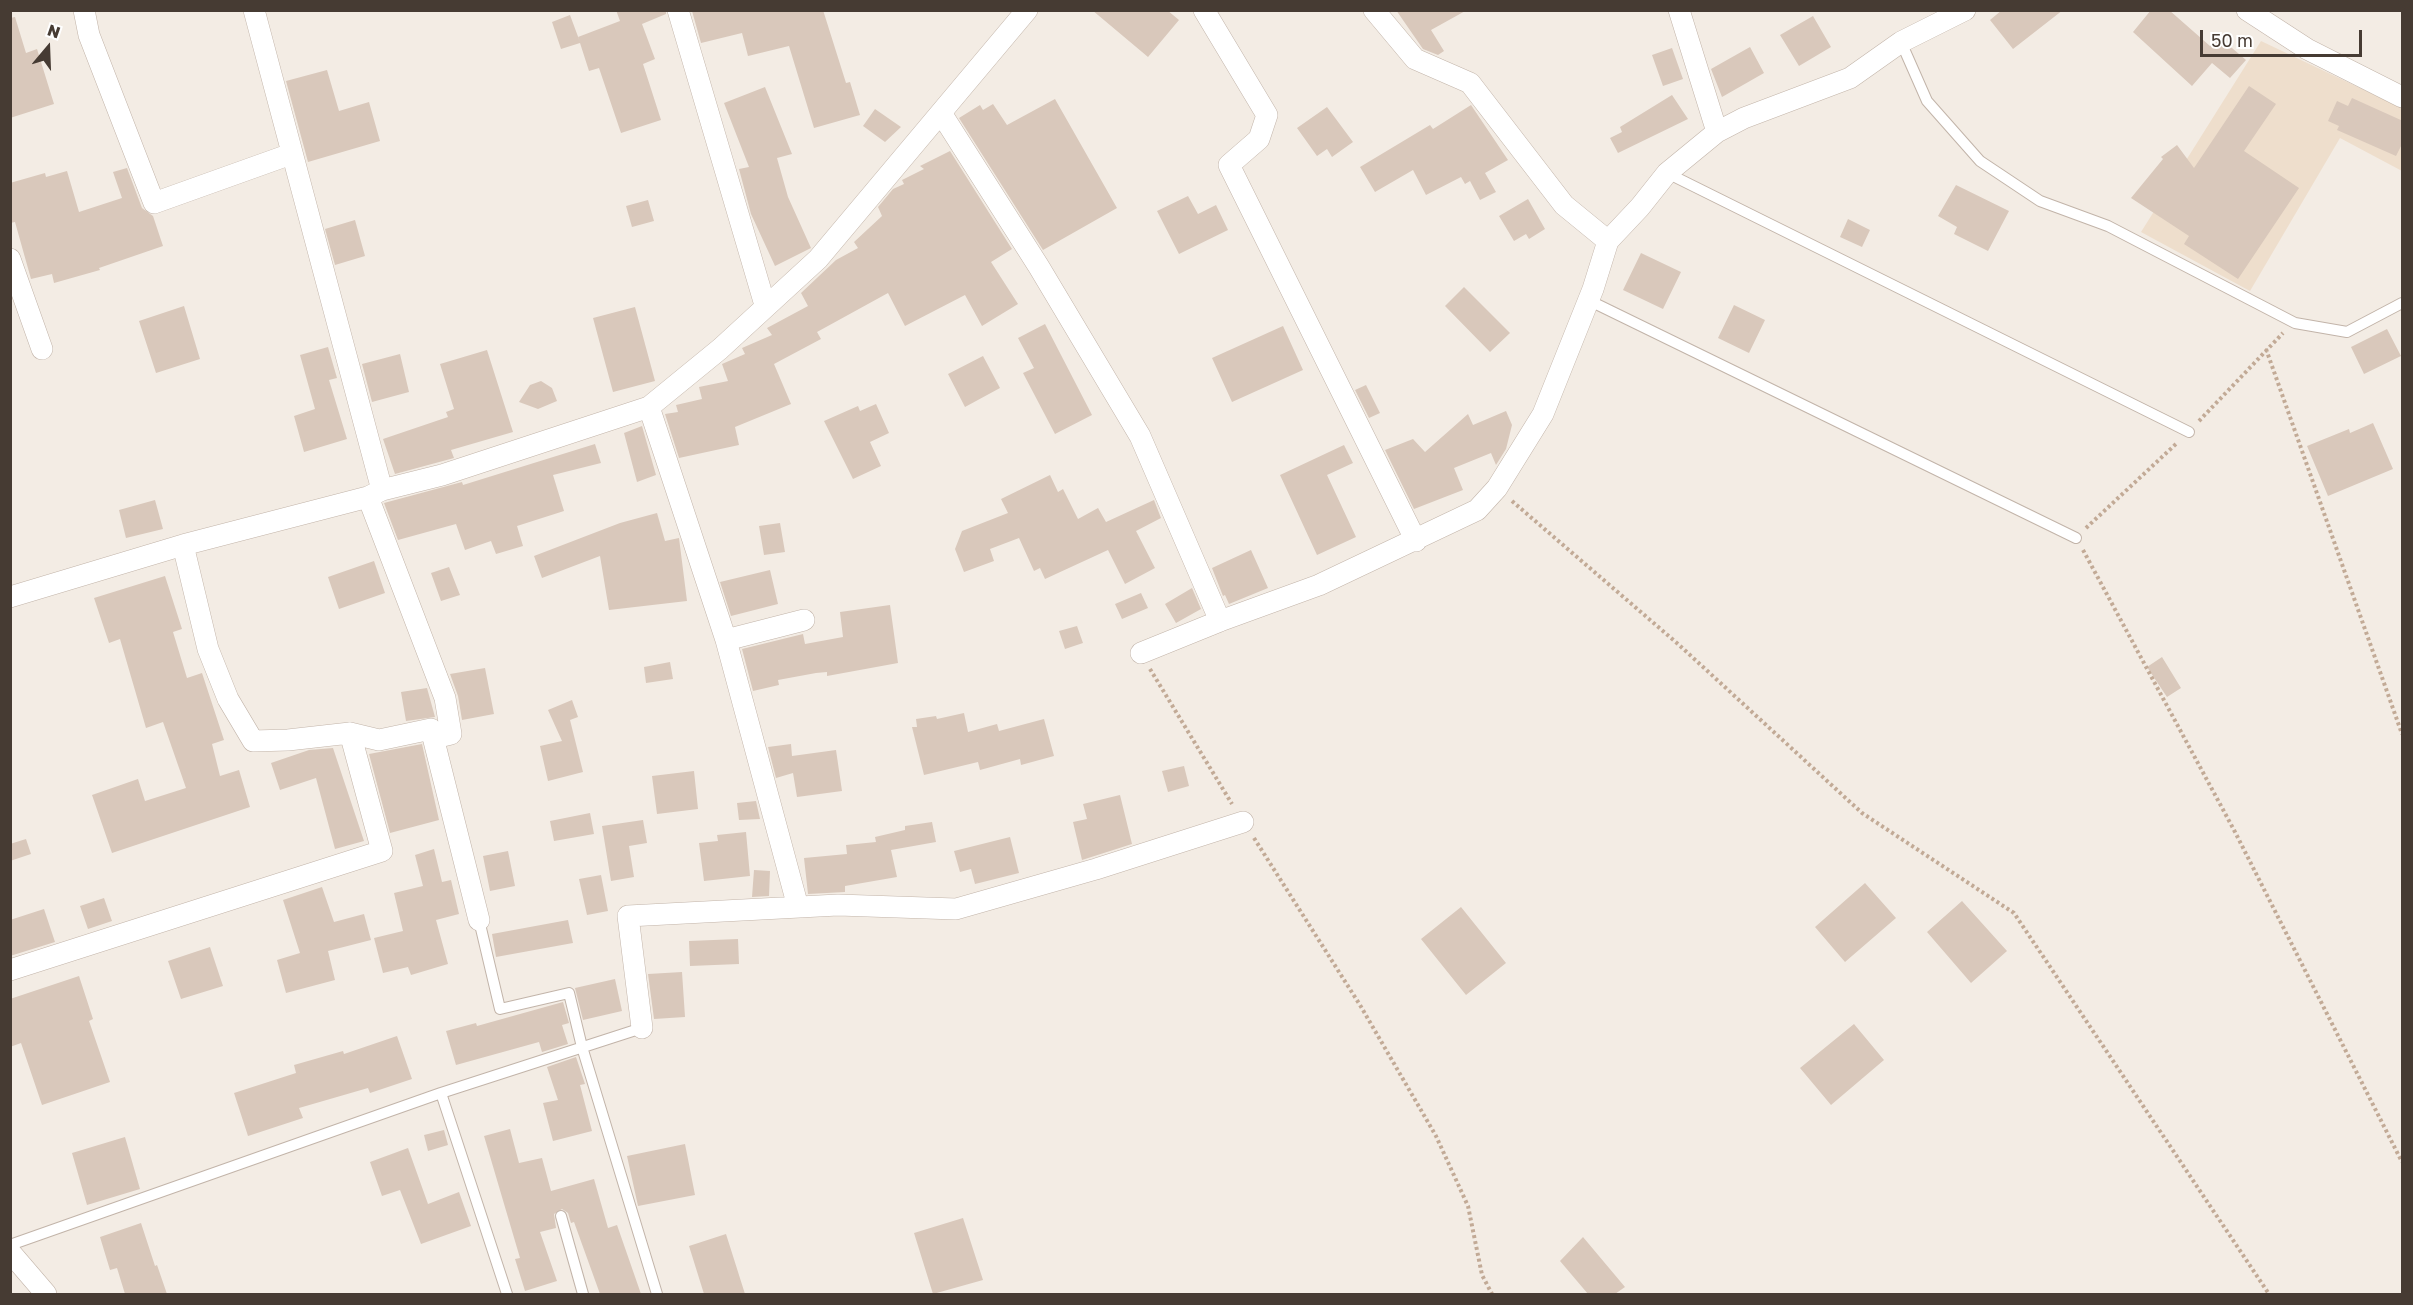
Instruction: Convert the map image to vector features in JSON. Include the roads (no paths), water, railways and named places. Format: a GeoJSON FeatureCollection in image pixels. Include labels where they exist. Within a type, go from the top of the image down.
{"type":"FeatureCollection","features":[{"type":"Feature","properties":{"kind":"street"},"geometry":{"type":"LineString","coordinates":[[84,10],[89,35],[154,203],[291,154]]}},
{"type":"Feature","properties":{"kind":"street"},"geometry":{"type":"LineString","coordinates":[[254,10],[375,494],[445,698],[451,734],[434,738]]}},
{"type":"Feature","properties":{"kind":"street"},"geometry":{"type":"LineString","coordinates":[[678,10],[765,305]]}},
{"type":"Feature","properties":{"kind":"street"},"geometry":{"type":"LineString","coordinates":[[10,597],[183,545],[442,475],[649,407],[720,349],[765,305],[818,259],[1027,10]]}},
{"type":"Feature","properties":{"kind":"street"},"geometry":{"type":"LineString","coordinates":[[1204,10],[1267,115],[1259,139],[1229,165],[1416,541]]}},
{"type":"Feature","properties":{"kind":"street"},"geometry":{"type":"LineString","coordinates":[[1374,10],[1415,59],[1470,83],[1564,205],[1608,241]]}},
{"type":"Feature","properties":{"kind":"street"},"geometry":{"type":"LineString","coordinates":[[1679,10],[1717,132]]}},
{"type":"Feature","properties":{"kind":"street"},"geometry":{"type":"LineString","coordinates":[[1140,653],[1319,585],[1416,541],[1477,510],[1497,488],[1543,414],[1588,300],[1608,241],[1640,207],[1667,173],[1717,132],[1744,118],[1850,78],[1901,42],[1965,10]]}},
{"type":"Feature","properties":{"kind":"street"},"geometry":{"type":"LineString","coordinates":[[2247,10],[2307,49],[2403,97]]}},
{"type":"Feature","properties":{"kind":"street"},"geometry":{"type":"LineString","coordinates":[[941,113],[1039,267],[1140,436],[1220,621]]}},
{"type":"Feature","properties":{"kind":"street"},"geometry":{"type":"LineString","coordinates":[[10,259],[42,349]]}},
{"type":"Feature","properties":{"kind":"street"},"geometry":{"type":"LineString","coordinates":[[649,407],[726,640],[798,907]]}},
{"type":"Feature","properties":{"kind":"street"},"geometry":{"type":"LineString","coordinates":[[183,545],[208,649],[228,699],[253,741],[288,740],[350,733],[379,740],[431,729],[479,920]]}},
{"type":"Feature","properties":{"kind":"street"},"geometry":{"type":"LineString","coordinates":[[726,640],[804,620]]}},
{"type":"Feature","properties":{"kind":"street"},"geometry":{"type":"LineString","coordinates":[[10,970],[382,850],[350,733]]}},
{"type":"Feature","properties":{"kind":"street"},"geometry":{"type":"LineString","coordinates":[[642,1028],[628,916],[838,905],[956,909],[1096,869],[1243,822]]}},
{"type":"Feature","properties":{"kind":"street"},"geometry":{"type":"LineString","coordinates":[[10,1252],[46,1294]]}},
{"type":"Feature","properties":{"kind":"lane"},"geometry":{"type":"LineString","coordinates":[[1901,42],[1928,101],[1980,161],[2040,201],[2108,226],[2295,322],[2347,332],[2403,303]]}},
{"type":"Feature","properties":{"kind":"lane"},"geometry":{"type":"LineString","coordinates":[[1667,173],[2189,432]]}},
{"type":"Feature","properties":{"kind":"lane"},"geometry":{"type":"LineString","coordinates":[[1588,300],[2076,538]]}},
{"type":"Feature","properties":{"kind":"lane"},"geometry":{"type":"LineString","coordinates":[[479,920],[500,1009],[569,993],[582,1047],[657,1294]]}},
{"type":"Feature","properties":{"kind":"lane"},"geometry":{"type":"LineString","coordinates":[[10,1245],[441,1093],[642,1028]]}},
{"type":"Feature","properties":{"kind":"lane"},"geometry":{"type":"LineString","coordinates":[[441,1093],[507,1294]]}},
{"type":"Feature","properties":{"kind":"lane"},"geometry":{"type":"LineString","coordinates":[[561,1216],[583,1294]]}}]}
